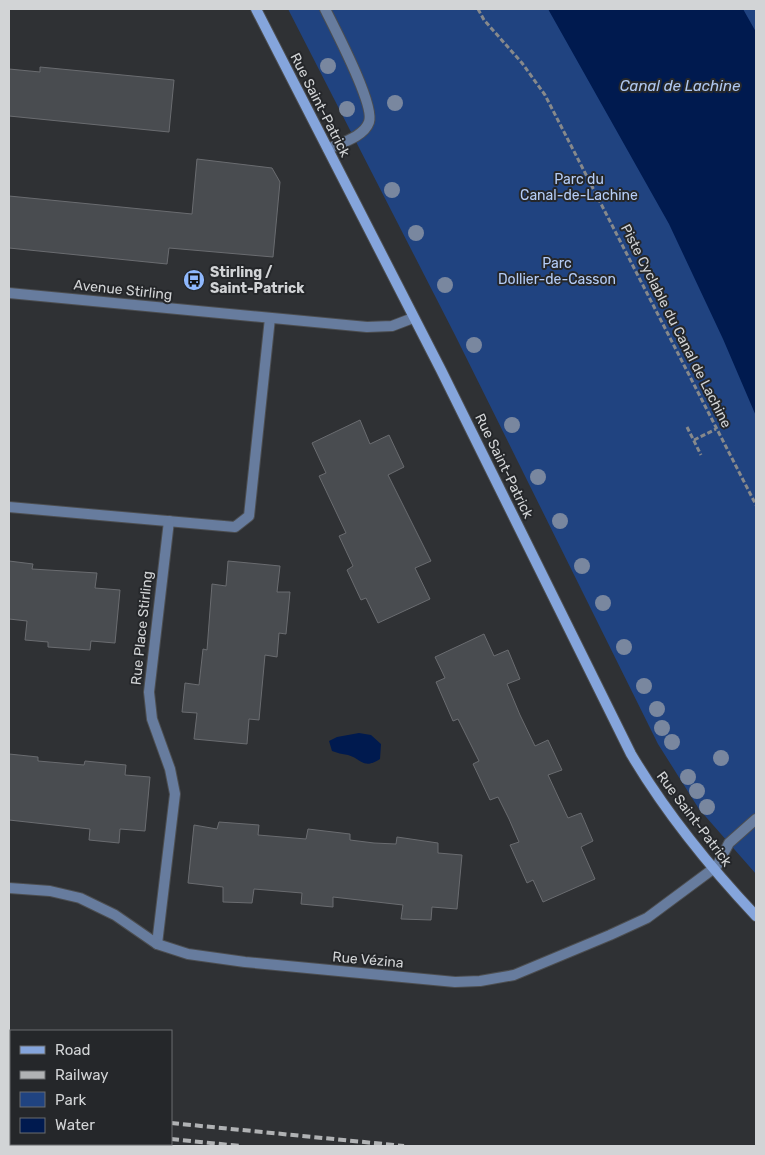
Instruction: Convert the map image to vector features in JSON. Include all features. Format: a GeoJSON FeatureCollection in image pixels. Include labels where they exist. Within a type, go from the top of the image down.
{"type":"FeatureCollection","features":[{"type":"Feature","properties":{"kind":"main road","name":"Rue Saint-Patrick"},"geometry":{"type":"LineString","coordinates":[[256,9],[631,754],[662,804],[713,869],[756,916]]}},
{"type":"Feature","properties":{"kind":"street"},"geometry":{"type":"LineString","coordinates":[[326,9],[366,96],[370,116],[369,122],[362,132],[328,149]]}},
{"type":"Feature","properties":{"kind":"street","name":"Avenue Stirling"},"geometry":{"type":"LineString","coordinates":[[9,292],[367,327],[392,326],[413,318]]}},
{"type":"Feature","properties":{"kind":"street"},"geometry":{"type":"LineString","coordinates":[[9,507],[235,527],[249,516],[270,318]]}},
{"type":"Feature","properties":{"kind":"street","name":"Rue Place Stirling"},"geometry":{"type":"LineString","coordinates":[[157,944],[175,794],[170,769],[152,719],[149,692],[169,521]]}},
{"type":"Feature","properties":{"kind":"street"},"geometry":{"type":"LineString","coordinates":[[713,869],[718,864],[729,843],[756,819]]}},
{"type":"Feature","properties":{"kind":"street","name":"Rue Vézina"},"geometry":{"type":"LineString","coordinates":[[9,888],[50,891],[80,898],[115,916],[157,944],[188,954],[245,962],[455,982],[480,981],[514,975],[647,918],[713,869]]}},
{"type":"Feature","properties":{"kind":"path","name":"Piste Cyclable du Canal de Lachine"},"geometry":{"type":"LineString","coordinates":[[478,9],[484,20],[522,62],[545,95],[756,505]]}},
{"type":"Feature","properties":{"kind":"path"},"geometry":{"type":"LineString","coordinates":[[687,427],[701,454]]}},
{"type":"Feature","properties":{"kind":"path"},"geometry":{"type":"LineString","coordinates":[[694,440],[716,429]]}},
{"type":"Feature","properties":{"kind":"green space","name":"Parc du Canal-de-Lachine"},"geometry":{"type":"Polygon","coordinates":[[[288,9],[756,9],[756,874],[699,809],[658,744],[455,335],[288,9]]]}},
{"type":"Feature","properties":{"kind":"water","name":"Canal de Lachine"},"geometry":{"type":"Polygon","coordinates":[[[548,9],[743,9],[756,32],[756,416],[723,339],[669,224],[548,9]]]}},
{"type":"Feature","properties":{"kind":"water"},"geometry":{"type":"Polygon","coordinates":[[[359,733],[371,735],[381,744],[380,759],[366,764],[348,755],[332,751],[329,741],[337,737],[359,733]]]}},
{"type":"Feature","properties":{"kind":"building"},"geometry":{"type":"Polygon","coordinates":[[[40,67],[174,80],[169,132],[9,116],[9,69],[40,72],[40,67]]]}},
{"type":"Feature","properties":{"kind":"building"},"geometry":{"type":"Polygon","coordinates":[[[197,159],[272,168],[280,182],[273,257],[169,248],[167,264],[9,248],[9,196],[192,214],[197,159]]]}},
{"type":"Feature","properties":{"kind":"building"},"geometry":{"type":"Polygon","coordinates":[[[360,420],[370,444],[389,435],[404,467],[388,475],[431,561],[415,568],[430,599],[378,623],[366,598],[361,600],[347,570],[353,566],[339,536],[346,533],[319,476],[326,473],[312,443],[360,420]]]}},
{"type":"Feature","properties":{"kind":"building"},"geometry":{"type":"Polygon","coordinates":[[[9,561],[33,564],[32,569],[97,573],[95,588],[120,590],[115,643],[91,641],[90,650],[48,647],[48,642],[25,640],[27,621],[9,619],[9,561]]]}},
{"type":"Feature","properties":{"kind":"building"},"geometry":{"type":"Polygon","coordinates":[[[228,561],[280,566],[277,592],[290,592],[286,634],[279,633],[277,657],[265,655],[259,720],[249,719],[247,744],[194,739],[197,713],[182,712],[185,683],[199,685],[203,649],[207,650],[212,584],[226,586],[228,561]]]}},
{"type":"Feature","properties":{"kind":"building"},"geometry":{"type":"Polygon","coordinates":[[[484,634],[494,656],[508,650],[520,679],[507,684],[520,715],[535,746],[548,740],[562,770],[548,775],[568,818],[581,813],[593,841],[581,847],[595,879],[543,902],[533,880],[527,883],[510,845],[519,842],[509,819],[498,797],[490,800],[473,764],[479,761],[458,719],[453,721],[436,682],[445,678],[435,657],[484,634]]]}},
{"type":"Feature","properties":{"kind":"building"},"geometry":{"type":"Polygon","coordinates":[[[9,754],[38,757],[38,761],[84,765],[85,761],[126,765],[125,775],[150,777],[145,831],[120,829],[119,843],[89,840],[90,829],[9,820],[9,754]]]}},
{"type":"Feature","properties":{"kind":"building"},"geometry":{"type":"Polygon","coordinates":[[[219,822],[259,825],[258,835],[306,839],[308,829],[350,834],[350,840],[374,843],[396,844],[397,837],[438,843],[438,853],[462,855],[457,909],[432,907],[431,920],[401,919],[403,905],[333,897],[333,907],[301,904],[302,893],[254,889],[252,903],[223,902],[223,887],[188,883],[194,825],[217,829],[219,822]]]}},
{"type":"Feature","properties":{"kind":"railway"},"geometry":{"type":"LineString","coordinates":[[172,1123],[404,1146]]}},
{"type":"Feature","properties":{"kind":"railway"},"geometry":{"type":"LineString","coordinates":[[172,1139],[240,1146]]}},
{"type":"Feature","properties":{"kind":"place","name":"Stirling / Saint-Patrick"},"geometry":{"type":"Point","coordinates":[194,280]}},
{"type":"Feature","properties":{"kind":"park label","name":"Parc Dollier-de-Casson"},"geometry":{"type":"Point","coordinates":[557,272]}}]}
